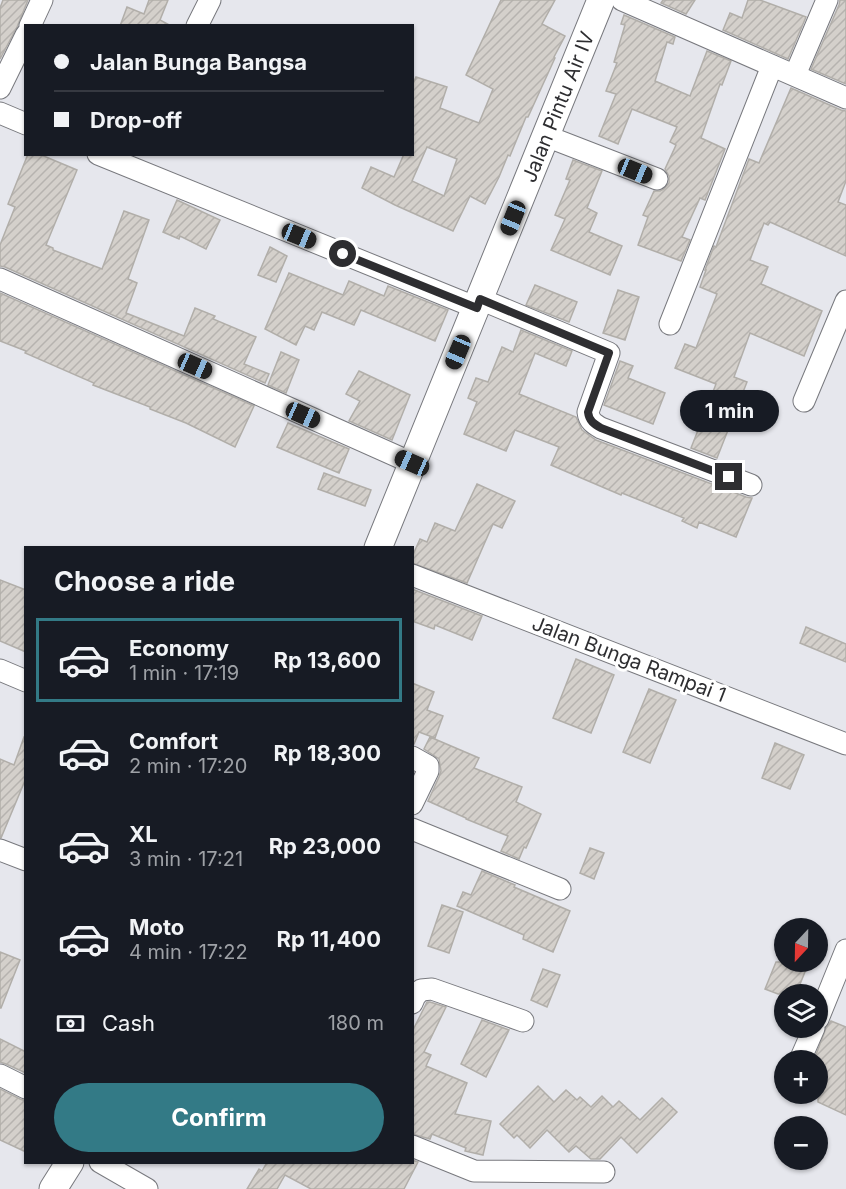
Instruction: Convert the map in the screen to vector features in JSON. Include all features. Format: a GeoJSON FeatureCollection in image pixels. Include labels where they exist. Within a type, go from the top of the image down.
{"type":"FeatureCollection","features":[{"type":"Feature","properties":{"kind":"main road","name":"Jalan Pintu Air IV"},"geometry":{"type":"LineString","coordinates":[[379,546],[601,0]]}},
{"type":"Feature","properties":{"kind":"main road"},"geometry":{"type":"LineString","coordinates":[[53,1189],[69,1164]]}},
{"type":"Feature","properties":{"kind":"street"},"geometry":{"type":"LineString","coordinates":[[31,24],[42,0]]}},
{"type":"Feature","properties":{"kind":"street"},"geometry":{"type":"LineString","coordinates":[[197,24],[210,0]]}},
{"type":"Feature","properties":{"kind":"street"},"geometry":{"type":"LineString","coordinates":[[622,0],[846,98]]}},
{"type":"Feature","properties":{"kind":"street"},"geometry":{"type":"LineString","coordinates":[[795,75],[827,0]]}},
{"type":"Feature","properties":{"kind":"street"},"geometry":{"type":"LineString","coordinates":[[0,88],[24,39]]}},
{"type":"Feature","properties":{"kind":"street"},"geometry":{"type":"LineString","coordinates":[[670,324],[772,66]]}},
{"type":"Feature","properties":{"kind":"street"},"geometry":{"type":"LineString","coordinates":[[0,113],[24,123]]}},
{"type":"Feature","properties":{"kind":"street"},"geometry":{"type":"LineString","coordinates":[[546,136],[657,179]]}},
{"type":"Feature","properties":{"kind":"street"},"geometry":{"type":"LineString","coordinates":[[108,156],[124,159],[478,304],[609,353],[588,412],[593,423],[750,485]]}},
{"type":"Feature","properties":{"kind":"street"},"geometry":{"type":"LineString","coordinates":[[0,279],[412,463]]}},
{"type":"Feature","properties":{"kind":"street"},"geometry":{"type":"LineString","coordinates":[[804,401],[846,301]]}},
{"type":"Feature","properties":{"kind":"street","name":"Jalan Bunga Rampai 1"},"geometry":{"type":"LineString","coordinates":[[414,576],[846,744]]}},
{"type":"Feature","properties":{"kind":"street"},"geometry":{"type":"LineString","coordinates":[[0,670],[24,680]]}},
{"type":"Feature","properties":{"kind":"street"},"geometry":{"type":"LineString","coordinates":[[414,758],[427,764],[428,769],[414,800]]}},
{"type":"Feature","properties":{"kind":"street"},"geometry":{"type":"LineString","coordinates":[[414,830],[560,889]]}},
{"type":"Feature","properties":{"kind":"street"},"geometry":{"type":"LineString","coordinates":[[0,850],[24,859]]}},
{"type":"Feature","properties":{"kind":"street"},"geometry":{"type":"LineString","coordinates":[[828,994],[846,950]]}},
{"type":"Feature","properties":{"kind":"street"},"geometry":{"type":"LineString","coordinates":[[414,998],[421,990],[432,989],[523,1021]]}},
{"type":"Feature","properties":{"kind":"street"},"geometry":{"type":"LineString","coordinates":[[0,1075],[24,1087]]}},
{"type":"Feature","properties":{"kind":"street"},"geometry":{"type":"LineString","coordinates":[[414,1147],[477,1180],[604,1172]]}},
{"type":"Feature","properties":{"kind":"street"},"geometry":{"type":"LineString","coordinates":[[103,1164],[147,1189]]}},
{"type":"Feature","properties":{"kind":"building"},"geometry":{"type":"Polygon","coordinates":[[[3,0],[28,0],[0,59],[0,8],[3,0]]]}},
{"type":"Feature","properties":{"kind":"building"},"geometry":{"type":"Polygon","coordinates":[[[149,0],[168,0],[160,20],[167,24],[121,24],[127,7],[144,14],[149,0]]]}},
{"type":"Feature","properties":{"kind":"building"},"geometry":{"type":"Polygon","coordinates":[[[501,0],[555,0],[542,24],[565,36],[510,156],[508,155],[485,204],[470,196],[453,231],[362,188],[371,167],[394,177],[403,156],[414,156],[414,82],[416,77],[447,87],[440,108],[479,123],[493,89],[466,75],[501,0]],[[427,147],[412,181],[444,196],[457,159],[427,147]]]}},
{"type":"Feature","properties":{"kind":"building"},"geometry":{"type":"Polygon","coordinates":[[[663,0],[695,0],[686,14],[661,3],[663,0]]]}},
{"type":"Feature","properties":{"kind":"building"},"geometry":{"type":"Polygon","coordinates":[[[748,0],[760,0],[806,17],[788,59],[723,30],[730,13],[742,18],[748,0]]]}},
{"type":"Feature","properties":{"kind":"building"},"geometry":{"type":"Polygon","coordinates":[[[840,0],[846,0],[846,84],[811,69],[840,0]]]}},
{"type":"Feature","properties":{"kind":"building"},"geometry":{"type":"Polygon","coordinates":[[[624,15],[675,37],[673,44],[667,42],[655,81],[690,96],[707,51],[731,61],[722,85],[720,84],[701,138],[725,149],[705,200],[700,198],[682,237],[690,240],[681,261],[638,245],[648,217],[643,215],[654,191],[664,189],[669,183],[669,176],[665,169],[676,145],[670,142],[677,127],[632,109],[618,144],[599,136],[616,94],[606,91],[617,63],[614,62],[625,25],[621,24],[624,15]]]}},
{"type":"Feature","properties":{"kind":"building"},"geometry":{"type":"Polygon","coordinates":[[[791,88],[846,111],[846,181],[838,202],[846,205],[846,256],[770,222],[768,225],[764,223],[750,260],[768,267],[761,284],[822,311],[804,356],[750,333],[734,377],[747,382],[717,458],[691,448],[716,384],[675,368],[685,344],[696,348],[717,294],[700,287],[705,270],[749,159],[759,163],[791,88]]]}},
{"type":"Feature","properties":{"kind":"building"},"geometry":{"type":"Polygon","coordinates":[[[27,156],[44,156],[77,170],[46,245],[53,250],[102,269],[124,211],[149,220],[128,279],[137,283],[126,313],[184,336],[195,308],[215,316],[213,319],[256,337],[244,364],[269,374],[265,383],[0,266],[0,245],[15,207],[8,204],[27,156]]]}},
{"type":"Feature","properties":{"kind":"building"},"geometry":{"type":"Polygon","coordinates":[[[573,160],[602,171],[587,208],[597,213],[589,232],[622,246],[610,275],[551,250],[565,219],[555,215],[570,180],[566,179],[573,160]]]}},
{"type":"Feature","properties":{"kind":"building"},"geometry":{"type":"Polygon","coordinates":[[[177,200],[220,220],[206,249],[180,236],[179,239],[163,232],[177,200]]]}},
{"type":"Feature","properties":{"kind":"building"},"geometry":{"type":"Polygon","coordinates":[[[270,247],[287,256],[276,282],[258,275],[270,247]]]}},
{"type":"Feature","properties":{"kind":"building"},"geometry":{"type":"Polygon","coordinates":[[[289,273],[343,295],[349,281],[384,296],[388,286],[448,310],[435,341],[361,310],[354,325],[322,312],[314,330],[305,326],[296,345],[265,329],[289,273]]]}},
{"type":"Feature","properties":{"kind":"building"},"geometry":{"type":"Polygon","coordinates":[[[535,285],[577,302],[569,322],[526,305],[535,285]]]}},
{"type":"Feature","properties":{"kind":"building"},"geometry":{"type":"Polygon","coordinates":[[[618,290],[639,297],[625,340],[603,333],[618,290]]]}},
{"type":"Feature","properties":{"kind":"building"},"geometry":{"type":"Polygon","coordinates":[[[0,293],[254,406],[235,447],[186,423],[150,409],[150,407],[93,385],[94,383],[0,341],[0,293]]]}},
{"type":"Feature","properties":{"kind":"building"},"geometry":{"type":"Polygon","coordinates":[[[521,330],[572,351],[566,366],[535,353],[519,394],[576,417],[582,430],[596,440],[752,498],[736,537],[699,522],[697,528],[682,521],[684,518],[622,493],[621,495],[551,465],[559,447],[515,430],[506,451],[464,434],[477,402],[468,398],[476,378],[488,382],[502,347],[513,352],[521,330]]]}},
{"type":"Feature","properties":{"kind":"building"},"geometry":{"type":"Polygon","coordinates":[[[281,352],[299,360],[286,393],[268,385],[281,352]]]}},
{"type":"Feature","properties":{"kind":"building"},"geometry":{"type":"Polygon","coordinates":[[[620,361],[633,366],[628,378],[665,393],[653,424],[604,405],[620,361]]]}},
{"type":"Feature","properties":{"kind":"building"},"geometry":{"type":"Polygon","coordinates":[[[359,371],[410,395],[392,440],[349,421],[360,401],[346,394],[359,371]]]}},
{"type":"Feature","properties":{"kind":"building"},"geometry":{"type":"Polygon","coordinates":[[[288,423],[349,449],[339,473],[277,447],[288,423]]]}},
{"type":"Feature","properties":{"kind":"building"},"geometry":{"type":"Polygon","coordinates":[[[324,473],[371,490],[365,506],[318,489],[324,473]]]}},
{"type":"Feature","properties":{"kind":"building"},"geometry":{"type":"Polygon","coordinates":[[[477,484],[515,501],[502,528],[493,524],[467,583],[414,564],[414,552],[420,539],[427,542],[435,523],[455,531],[477,484]]]}},
{"type":"Feature","properties":{"kind":"building"},"geometry":{"type":"Polygon","coordinates":[[[0,580],[24,589],[24,651],[0,641],[0,580]]]}},
{"type":"Feature","properties":{"kind":"building"},"geometry":{"type":"Polygon","coordinates":[[[414,590],[482,616],[472,640],[435,625],[434,629],[414,622],[414,590]]]}},
{"type":"Feature","properties":{"kind":"building"},"geometry":{"type":"Polygon","coordinates":[[[806,627],[846,644],[846,662],[800,643],[806,627]]]}},
{"type":"Feature","properties":{"kind":"building"},"geometry":{"type":"Polygon","coordinates":[[[576,659],[614,675],[591,733],[553,718],[576,659]]]}},
{"type":"Feature","properties":{"kind":"building"},"geometry":{"type":"Polygon","coordinates":[[[414,684],[434,692],[427,710],[443,716],[435,738],[419,732],[414,744],[414,684]]]}},
{"type":"Feature","properties":{"kind":"building"},"geometry":{"type":"Polygon","coordinates":[[[649,689],[676,700],[650,763],[623,752],[649,689]]]}},
{"type":"Feature","properties":{"kind":"building"},"geometry":{"type":"Polygon","coordinates":[[[24,737],[24,783],[0,838],[0,759],[14,765],[24,737]]]}},
{"type":"Feature","properties":{"kind":"building"},"geometry":{"type":"Polygon","coordinates":[[[430,737],[479,758],[474,768],[522,787],[516,802],[541,814],[519,859],[501,851],[508,836],[428,801],[441,771],[439,759],[424,749],[430,737]]]}},
{"type":"Feature","properties":{"kind":"building"},"geometry":{"type":"Polygon","coordinates":[[[775,743],[804,755],[790,789],[762,778],[775,743]]]}},
{"type":"Feature","properties":{"kind":"building"},"geometry":{"type":"Polygon","coordinates":[[[590,848],[604,853],[594,879],[580,873],[590,848]]]}},
{"type":"Feature","properties":{"kind":"building"},"geometry":{"type":"Polygon","coordinates":[[[482,871],[570,911],[553,952],[523,939],[524,935],[457,906],[463,892],[471,895],[482,871]]]}},
{"type":"Feature","properties":{"kind":"building"},"geometry":{"type":"Polygon","coordinates":[[[442,905],[463,912],[449,953],[428,946],[442,905]]]}},
{"type":"Feature","properties":{"kind":"building"},"geometry":{"type":"Polygon","coordinates":[[[0,952],[20,960],[1,1008],[0,1008],[0,952]]]}},
{"type":"Feature","properties":{"kind":"building"},"geometry":{"type":"Polygon","coordinates":[[[774,967],[774,972],[805,972],[800,984],[774,984],[774,992],[765,989],[774,967]]]}},
{"type":"Feature","properties":{"kind":"building"},"geometry":{"type":"Polygon","coordinates":[[[543,969],[560,975],[547,1007],[531,1000],[543,969]]]}},
{"type":"Feature","properties":{"kind":"building"},"geometry":{"type":"Polygon","coordinates":[[[427,1002],[446,1007],[424,1052],[431,1055],[426,1066],[467,1083],[455,1114],[491,1121],[483,1155],[465,1151],[466,1148],[432,1134],[430,1139],[414,1135],[414,1028],[427,1002]]]}},
{"type":"Feature","properties":{"kind":"building"},"geometry":{"type":"Polygon","coordinates":[[[482,1020],[509,1030],[486,1077],[461,1064],[482,1020]]]}},
{"type":"Feature","properties":{"kind":"building"},"geometry":{"type":"Polygon","coordinates":[[[831,1021],[846,1027],[846,1115],[822,1104],[828,1104],[828,1050],[818,1050],[822,1038],[828,1038],[828,1025],[831,1021]]]}},
{"type":"Feature","properties":{"kind":"building"},"geometry":{"type":"Polygon","coordinates":[[[0,1039],[24,1051],[24,1072],[0,1062],[0,1039]]]}},
{"type":"Feature","properties":{"kind":"building"},"geometry":{"type":"Polygon","coordinates":[[[538,1086],[554,1102],[566,1090],[577,1100],[580,1097],[591,1107],[602,1096],[613,1107],[619,1101],[640,1120],[662,1098],[677,1112],[637,1153],[621,1137],[600,1159],[591,1159],[576,1146],[569,1152],[547,1130],[530,1148],[517,1135],[514,1138],[500,1124],[538,1086]]]}},
{"type":"Feature","properties":{"kind":"building"},"geometry":{"type":"Polygon","coordinates":[[[0,1089],[24,1100],[24,1151],[0,1140],[0,1089]]]}},
{"type":"Feature","properties":{"kind":"building"},"geometry":{"type":"Polygon","coordinates":[[[414,1161],[418,1162],[404,1189],[311,1189],[285,1175],[277,1189],[247,1189],[259,1169],[262,1171],[266,1164],[414,1164],[414,1161]]]}},
{"type":"Feature","properties":{"kind":"route"},"geometry":{"type":"LineString","coordinates":[[343,254],[477,308],[480,299],[609,353],[588,412],[593,423],[729,477]]}}]}
